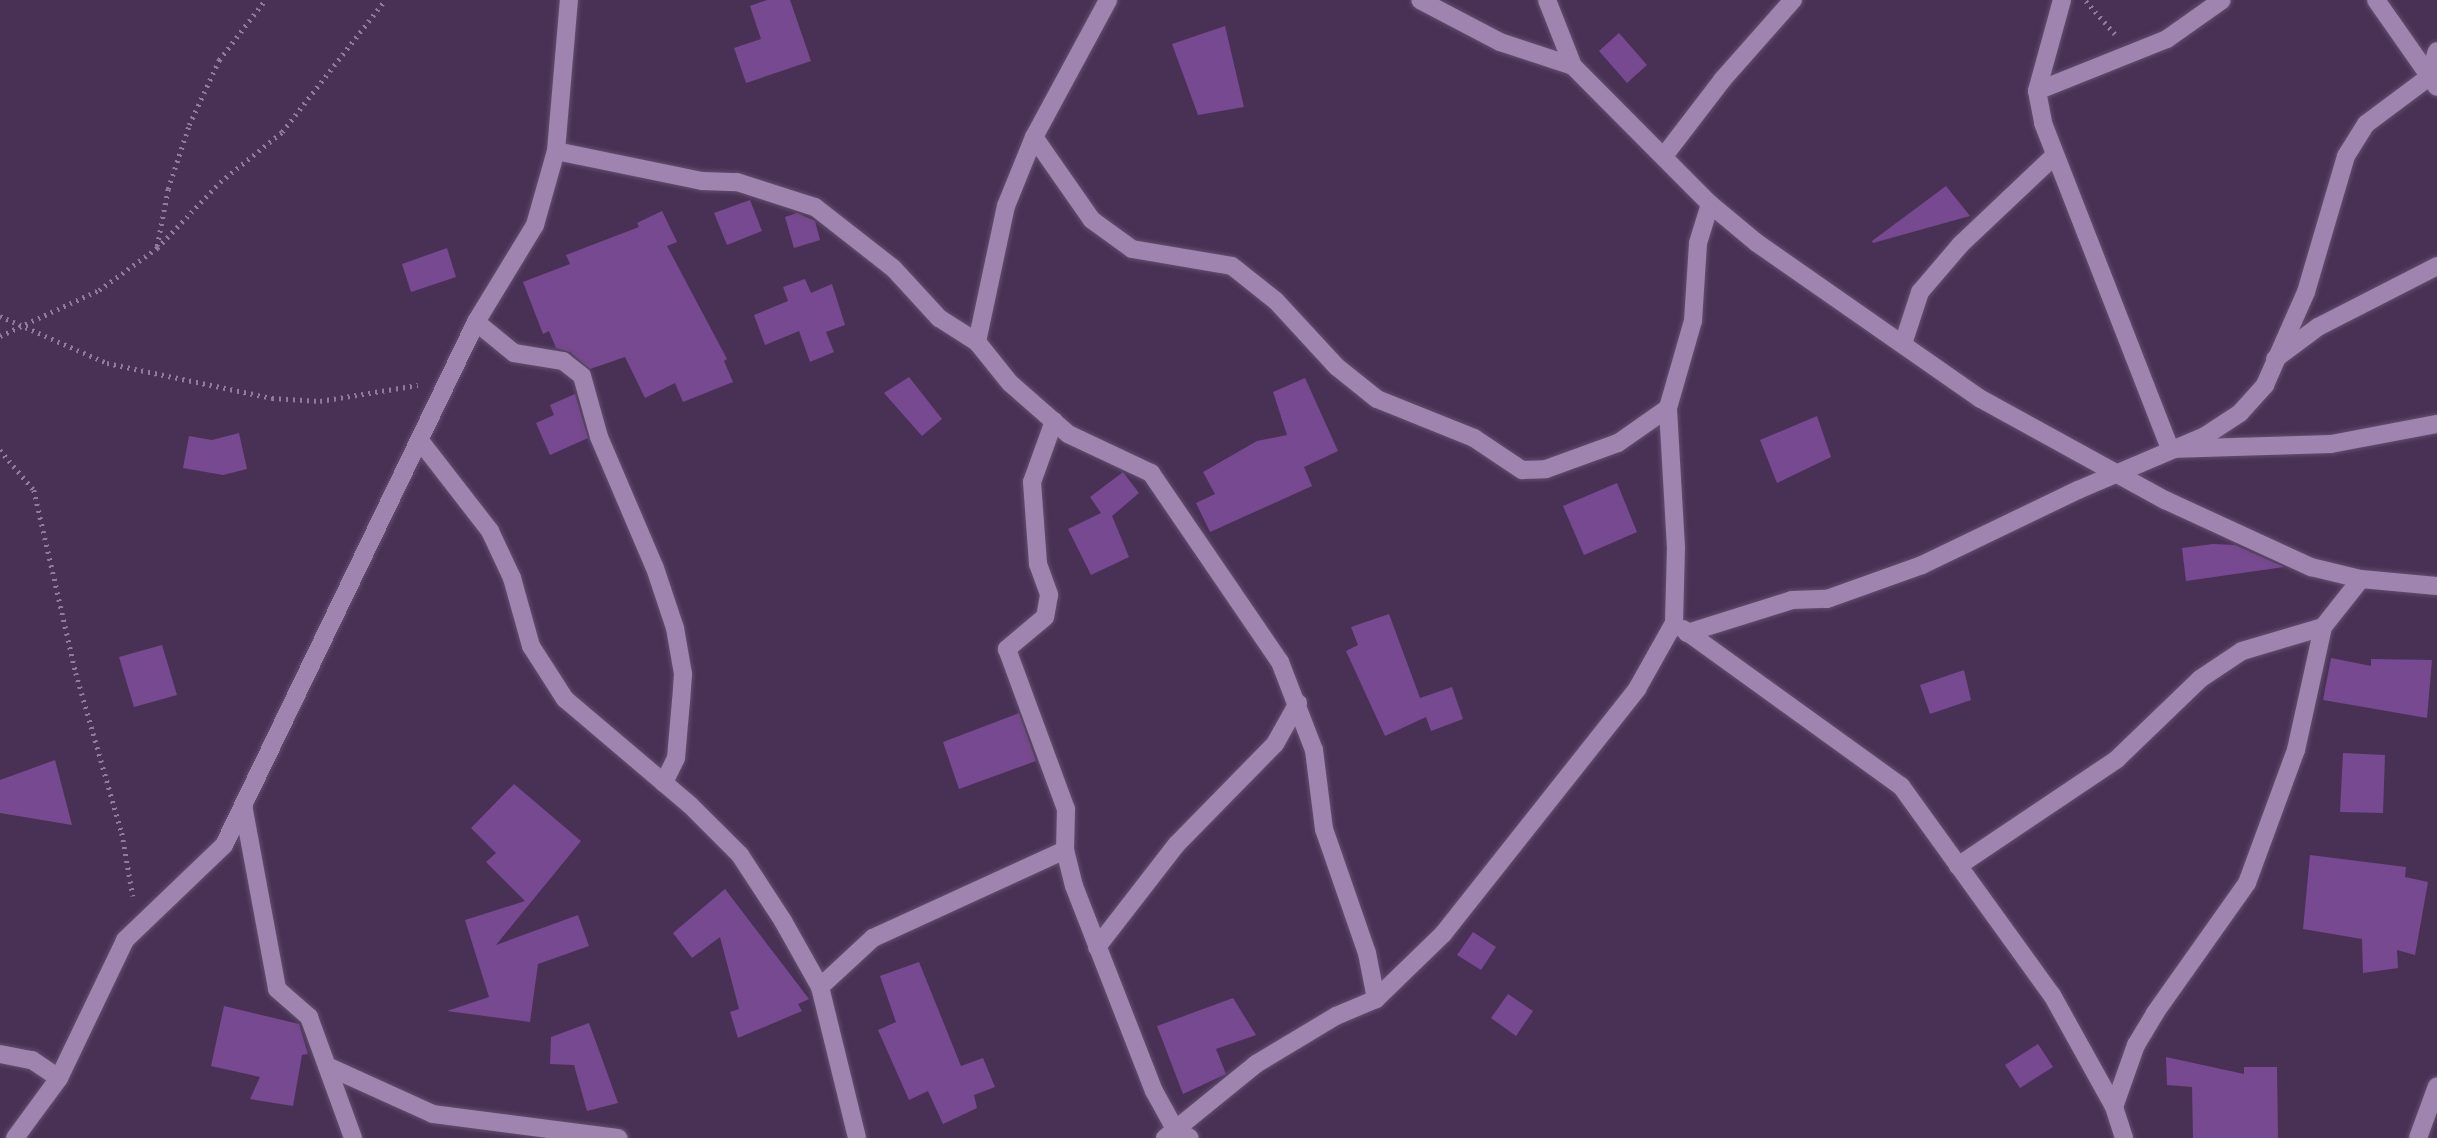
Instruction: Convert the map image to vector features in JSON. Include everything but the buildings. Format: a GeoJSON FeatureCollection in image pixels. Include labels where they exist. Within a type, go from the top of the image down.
{"type":"FeatureCollection","features":[{"type":"Feature","properties":{"kind":"street"},"geometry":{"type":"LineString","coordinates":[[15,1138],[59,1078],[125,940],[224,845],[421,442],[476,322],[535,225],[556,151],[569,0]]}},
{"type":"Feature","properties":{"kind":"street"},"geometry":{"type":"LineString","coordinates":[[976,342],[1006,206],[1034,137],[1108,0]]}},
{"type":"Feature","properties":{"kind":"street"},"geometry":{"type":"LineString","coordinates":[[1420,0],[1500,43],[1573,66]]}},
{"type":"Feature","properties":{"kind":"street"},"geometry":{"type":"LineString","coordinates":[[1547,0],[1573,66],[1710,204],[1757,243],[1981,399],[2115,474],[2268,550],[2361,579],[2437,586]]}},
{"type":"Feature","properties":{"kind":"street"},"geometry":{"type":"LineString","coordinates":[[1664,156],[1723,79],[1793,0]]}},
{"type":"Feature","properties":{"kind":"street"},"geometry":{"type":"LineString","coordinates":[[2062,0],[2037,90],[2054,156],[2169,449]]}},
{"type":"Feature","properties":{"kind":"street"},"geometry":{"type":"LineString","coordinates":[[2037,90],[2128,51],[2167,39],[2222,0]]}},
{"type":"Feature","properties":{"kind":"street"},"geometry":{"type":"LineString","coordinates":[[2376,0],[2433,82]]}},
{"type":"Feature","properties":{"kind":"street"},"geometry":{"type":"LineString","coordinates":[[2433,82],[2437,51]]}},
{"type":"Feature","properties":{"kind":"street"},"geometry":{"type":"LineString","coordinates":[[1680,628],[1792,600],[1827,599],[1922,565],[2169,449],[2205,436],[2239,413],[2265,386],[2273,361],[2306,292],[2346,156],[2366,124],[2433,82]]}},
{"type":"Feature","properties":{"kind":"street"},"geometry":{"type":"LineString","coordinates":[[1034,137],[1092,220],[1132,249],[1232,266],[1302,326],[1336,368],[1377,399],[1474,438],[1522,470],[1546,469],[1618,443],[1647,427],[1668,408]]}},
{"type":"Feature","properties":{"kind":"street"},"geometry":{"type":"LineString","coordinates":[[556,151],[702,181],[737,182],[815,206],[894,269],[939,318],[976,342],[1010,383],[1068,434],[1151,474],[1202,554],[1257,623],[1298,703],[1314,750],[1324,829],[1367,953],[1376,999]]}},
{"type":"Feature","properties":{"kind":"street"},"geometry":{"type":"LineString","coordinates":[[1903,344],[1920,292],[1961,244],[2054,156]]}},
{"type":"Feature","properties":{"kind":"street"},"geometry":{"type":"LineString","coordinates":[[1054,421],[1032,482],[1038,565],[1049,595],[1045,618],[1007,649],[1066,809],[1065,850],[1097,947],[1139,1055],[1177,1135],[1256,1064],[1336,1016],[1376,999],[1443,934],[1563,788],[1680,628],[1668,408],[1693,321],[1699,243],[1710,204]]}},
{"type":"Feature","properties":{"kind":"street"},"geometry":{"type":"LineString","coordinates":[[2273,361],[2318,327],[2437,266]]}},
{"type":"Feature","properties":{"kind":"street"},"geometry":{"type":"LineString","coordinates":[[476,322],[514,353],[564,361],[582,376],[599,437],[655,568],[675,628],[683,674],[676,758],[664,783]]}},
{"type":"Feature","properties":{"kind":"street"},"geometry":{"type":"LineString","coordinates":[[2169,449],[2331,444],[2437,424]]}},
{"type":"Feature","properties":{"kind":"street"},"geometry":{"type":"LineString","coordinates":[[421,442],[490,531],[512,578],[531,646],[565,699],[664,783],[740,855],[820,987],[857,1138]]}},
{"type":"Feature","properties":{"kind":"street"},"geometry":{"type":"LineString","coordinates":[[2114,1107],[2136,1045],[2155,1013],[2247,883],[2296,750],[2323,627],[2361,579]]}},
{"type":"Feature","properties":{"kind":"street"},"geometry":{"type":"LineString","coordinates":[[1958,866],[2117,759],[2200,679],[2242,651],[2323,627]]}},
{"type":"Feature","properties":{"kind":"street"},"geometry":{"type":"LineString","coordinates":[[1680,628],[1900,786],[2052,995],[2114,1107],[2124,1138]]}},
{"type":"Feature","properties":{"kind":"street"},"geometry":{"type":"LineString","coordinates":[[1097,947],[1177,844],[1275,744],[1298,703]]}},
{"type":"Feature","properties":{"kind":"street"},"geometry":{"type":"LineString","coordinates":[[243,805],[278,989],[309,1017],[353,1138]]}},
{"type":"Feature","properties":{"kind":"street"},"geometry":{"type":"LineString","coordinates":[[820,987],[873,938],[1065,850]]}},
{"type":"Feature","properties":{"kind":"street"},"geometry":{"type":"LineString","coordinates":[[0,1054],[32,1060],[59,1078]]}},
{"type":"Feature","properties":{"kind":"street"},"geometry":{"type":"LineString","coordinates":[[327,1066],[433,1114],[618,1138]]}},
{"type":"Feature","properties":{"kind":"street"},"geometry":{"type":"LineString","coordinates":[[2418,1138],[2437,1086]]}},
{"type":"Feature","properties":{"kind":"path"},"geometry":{"type":"LineString","coordinates":[[157,248],[167,189],[189,125],[219,60],[265,0]]}},
{"type":"Feature","properties":{"kind":"path"},"geometry":{"type":"LineString","coordinates":[[0,336],[99,290],[157,248],[220,182],[282,132],[385,0]]}},
{"type":"Feature","properties":{"kind":"path"},"geometry":{"type":"LineString","coordinates":[[2085,0],[2128,51]]}},
{"type":"Feature","properties":{"kind":"path"},"geometry":{"type":"LineString","coordinates":[[0,316],[19,328],[107,363],[272,398],[320,401],[450,380]]}},
{"type":"Feature","properties":{"kind":"path"},"geometry":{"type":"LineString","coordinates":[[0,450],[34,490],[76,673],[122,833],[134,887],[125,940]]}}]}
